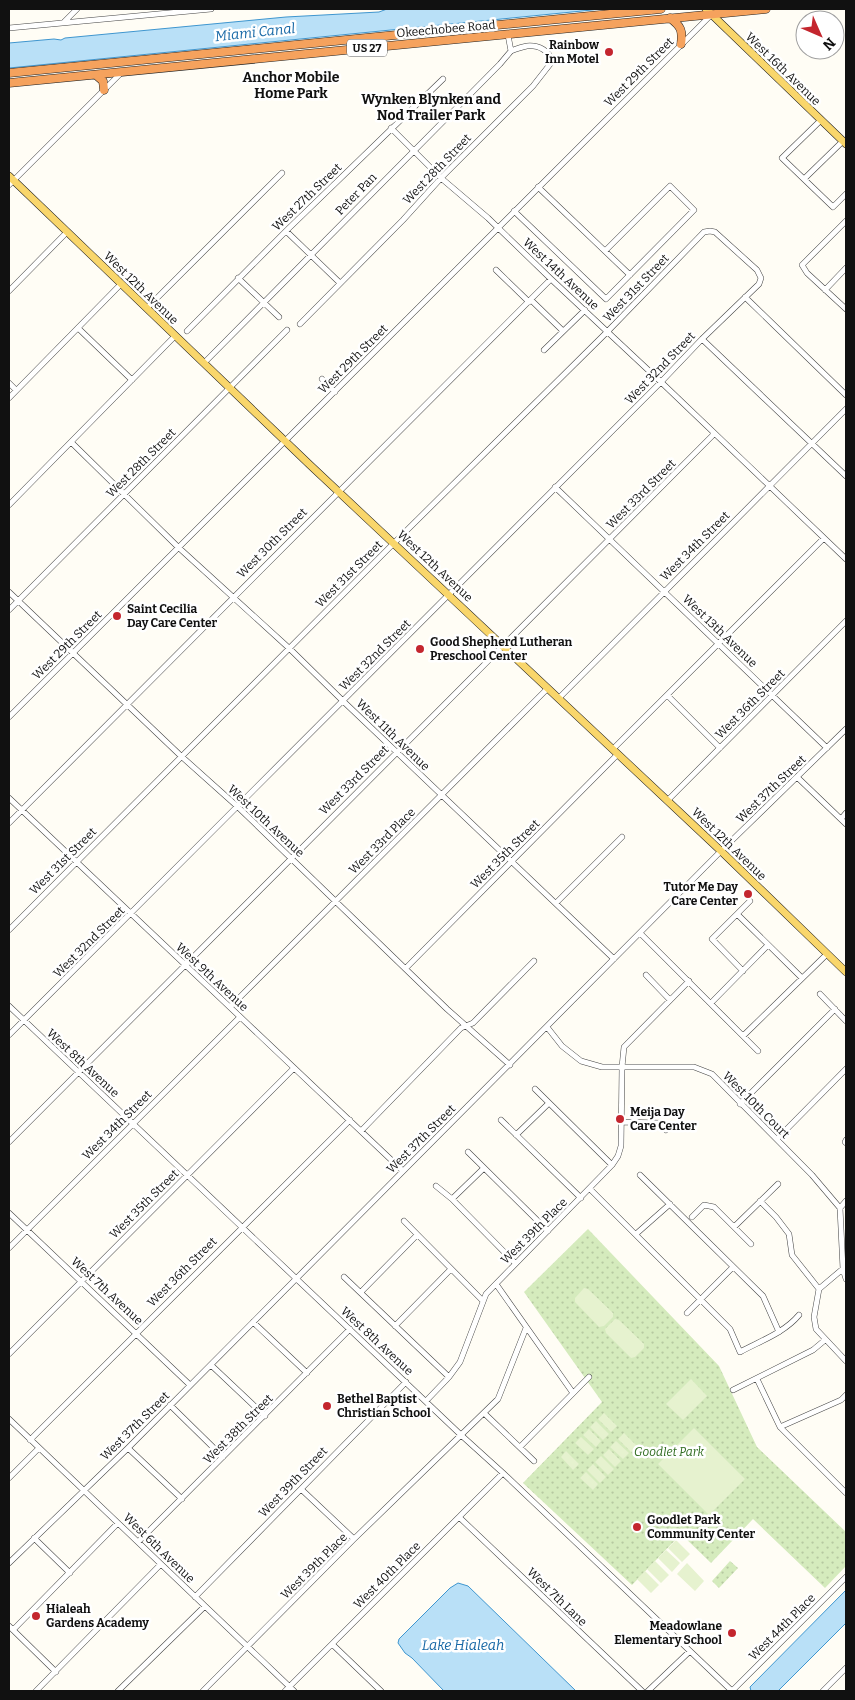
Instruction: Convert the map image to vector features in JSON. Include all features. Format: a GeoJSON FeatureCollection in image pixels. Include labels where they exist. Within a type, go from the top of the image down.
{"type":"FeatureCollection","features":[{"type":"Feature","properties":{"kind":"highway","name":"Okeechobee Road"},"geometry":{"type":"LineString","coordinates":[[9,73],[661,9]]}},
{"type":"Feature","properties":{"kind":"highway","name":"Okeechobee Road"},"geometry":{"type":"LineString","coordinates":[[9,83],[508,35],[670,18],[709,12],[766,9]]}},
{"type":"Feature","properties":{"kind":"highway"},"geometry":{"type":"LineString","coordinates":[[670,18],[676,22],[681,30],[681,44]]}},
{"type":"Feature","properties":{"kind":"highway"},"geometry":{"type":"LineString","coordinates":[[122,72],[144,60]]}},
{"type":"Feature","properties":{"kind":"highway"},"geometry":{"type":"LineString","coordinates":[[96,75],[103,81],[104,90]]}},
{"type":"Feature","properties":{"kind":"main road","name":"West 16th Avenue"},"geometry":{"type":"LineString","coordinates":[[709,12],[845,142]]}},
{"type":"Feature","properties":{"kind":"main road","name":"West 12th Avenue"},"geometry":{"type":"LineString","coordinates":[[10,181],[67,232],[846,972]]}},
{"type":"Feature","properties":{"kind":"street"},"geometry":{"type":"LineString","coordinates":[[64,22],[77,9]]}},
{"type":"Feature","properties":{"kind":"street"},"geometry":{"type":"LineString","coordinates":[[9,28],[211,9]]}},
{"type":"Feature","properties":{"kind":"street","name":"West 29th Street"},"geometry":{"type":"LineString","coordinates":[[9,717],[681,44],[709,12]]}},
{"type":"Feature","properties":{"kind":"street"},"geometry":{"type":"LineString","coordinates":[[508,35],[511,51]]}},
{"type":"Feature","properties":{"kind":"street","name":"West 28th Street"},"geometry":{"type":"LineString","coordinates":[[300,324],[533,86],[551,63],[551,58],[543,49],[529,46],[511,51]]}},
{"type":"Feature","properties":{"kind":"street","name":"Peter Pan"},"geometry":{"type":"LineString","coordinates":[[204,363],[511,51]]}},
{"type":"Feature","properties":{"kind":"street"},"geometry":{"type":"LineString","coordinates":[[10,181],[122,72]]}},
{"type":"Feature","properties":{"kind":"street","name":"West 27th Street"},"geometry":{"type":"LineString","coordinates":[[187,331],[238,278],[443,79]]}},
{"type":"Feature","properties":{"kind":"street"},"geometry":{"type":"LineString","coordinates":[[821,120],[782,158],[833,207],[846,194]]}},
{"type":"Feature","properties":{"kind":"street","name":"West 14th Avenue"},"geometry":{"type":"LineString","coordinates":[[391,128],[441,178],[498,227],[551,280],[662,382],[846,559]]}},
{"type":"Feature","properties":{"kind":"street"},"geometry":{"type":"LineString","coordinates":[[804,178],[845,142]]}},
{"type":"Feature","properties":{"kind":"street"},"geometry":{"type":"LineString","coordinates":[[147,308],[282,173]]}},
{"type":"Feature","properties":{"kind":"street"},"geometry":{"type":"LineString","coordinates":[[514,211],[606,299],[694,210],[670,186],[605,251]]}},
{"type":"Feature","properties":{"kind":"street"},"geometry":{"type":"LineString","coordinates":[[538,187],[630,275]]}},
{"type":"Feature","properties":{"kind":"street"},"geometry":{"type":"LineString","coordinates":[[846,221],[802,265],[807,273],[846,310]]}},
{"type":"Feature","properties":{"kind":"street","name":"West 32nd Street"},"geometry":{"type":"LineString","coordinates":[[9,1035],[759,284],[761,278],[757,270],[715,232],[710,230],[704,232]]}},
{"type":"Feature","properties":{"kind":"street"},"geometry":{"type":"LineString","coordinates":[[286,231],[340,283]]}},
{"type":"Feature","properties":{"kind":"street"},"geometry":{"type":"LineString","coordinates":[[9,291],[67,232]]}},
{"type":"Feature","properties":{"kind":"street","name":"West 31st Street"},"geometry":{"type":"LineString","coordinates":[[9,930],[608,331],[704,232]]}},
{"type":"Feature","properties":{"kind":"street"},"geometry":{"type":"LineString","coordinates":[[825,290],[846,268]]}},
{"type":"Feature","properties":{"kind":"street"},"geometry":{"type":"LineString","coordinates":[[496,270],[563,331]]}},
{"type":"Feature","properties":{"kind":"street"},"geometry":{"type":"LineString","coordinates":[[238,278],[279,317]]}},
{"type":"Feature","properties":{"kind":"street","name":"West 30th Street"},"geometry":{"type":"LineString","coordinates":[[9,822],[551,280]]}},
{"type":"Feature","properties":{"kind":"street"},"geometry":{"type":"LineString","coordinates":[[9,398],[121,284]]}},
{"type":"Feature","properties":{"kind":"street"},"geometry":{"type":"LineString","coordinates":[[745,297],[846,395]]}},
{"type":"Feature","properties":{"kind":"street"},"geometry":{"type":"LineString","coordinates":[[544,350],[585,310]]}},
{"type":"Feature","properties":{"kind":"street"},"geometry":{"type":"LineString","coordinates":[[78,328],[132,380]]}},
{"type":"Feature","properties":{"kind":"street","name":"West 28th Street"},"geometry":{"type":"LineString","coordinates":[[9,610],[287,330]]}},
{"type":"Feature","properties":{"kind":"street"},"geometry":{"type":"LineString","coordinates":[[9,504],[175,336]]}},
{"type":"Feature","properties":{"kind":"street"},"geometry":{"type":"LineString","coordinates":[[702,339],[846,476]]}},
{"type":"Feature","properties":{"kind":"street"},"geometry":{"type":"LineString","coordinates":[[322,379],[335,392]]}},
{"type":"Feature","properties":{"kind":"street"},"geometry":{"type":"LineString","coordinates":[[9,383],[16,390]]}},
{"type":"Feature","properties":{"kind":"street","name":"West 34th Street"},"geometry":{"type":"LineString","coordinates":[[559,698],[846,409]]}},
{"type":"Feature","properties":{"kind":"street","name":"West 33rd Street"},"geometry":{"type":"LineString","coordinates":[[9,1142],[714,434]]}},
{"type":"Feature","properties":{"kind":"street","name":"West 11th Avenue"},"geometry":{"type":"LineString","coordinates":[[70,442],[178,547],[290,648],[343,701],[614,959]]}},
{"type":"Feature","properties":{"kind":"street","name":"West 13th Avenue"},"geometry":{"type":"LineString","coordinates":[[555,488],[827,748]]}},
{"type":"Feature","properties":{"kind":"street","name":"West 35th Street"},"geometry":{"type":"LineString","coordinates":[[406,968],[511,862],[667,695],[824,538]]}},
{"type":"Feature","properties":{"kind":"street","name":"West 10th Avenue"},"geometry":{"type":"LineString","coordinates":[[9,592],[181,756],[238,807],[466,1026],[510,1065]]}},
{"type":"Feature","properties":{"kind":"street","name":"West 36th Street"},"geometry":{"type":"LineString","coordinates":[[667,801],[846,622]]}},
{"type":"Feature","properties":{"kind":"street","name":"West 33rd Place"},"geometry":{"type":"LineString","coordinates":[[230,1007],[548,688]]}},
{"type":"Feature","properties":{"kind":"street"},"geometry":{"type":"LineString","coordinates":[[667,695],[720,748]]}},
{"type":"Feature","properties":{"kind":"street","name":"West 37th Street"},"geometry":{"type":"LineString","coordinates":[[9,1563],[128,1448],[614,959],[846,729]]}},
{"type":"Feature","properties":{"kind":"street"},"geometry":{"type":"LineString","coordinates":[[797,777],[846,824]]}},
{"type":"Feature","properties":{"kind":"street","name":"West 9th Avenue"},"geometry":{"type":"LineString","coordinates":[[9,798],[403,1171]]}},
{"type":"Feature","properties":{"kind":"street"},"geometry":{"type":"LineString","coordinates":[[841,819],[846,813]]}},
{"type":"Feature","properties":{"kind":"street"},"geometry":{"type":"LineString","coordinates":[[556,903],[622,837]]}},
{"type":"Feature","properties":{"kind":"street"},"geometry":{"type":"LineString","coordinates":[[743,970],[712,939],[750,901]]}},
{"type":"Feature","properties":{"kind":"street"},"geometry":{"type":"LineString","coordinates":[[737,914],[802,978]]}},
{"type":"Feature","properties":{"kind":"street"},"geometry":{"type":"LineString","coordinates":[[640,933],[758,1051]]}},
{"type":"Feature","properties":{"kind":"street"},"geometry":{"type":"LineString","coordinates":[[711,1004],[768,945]]}},
{"type":"Feature","properties":{"kind":"street"},"geometry":{"type":"LineString","coordinates":[[743,1036],[827,954]]}},
{"type":"Feature","properties":{"kind":"street"},"geometry":{"type":"LineString","coordinates":[[361,1131],[461,1028],[473,1023],[534,961]]}},
{"type":"Feature","properties":{"kind":"street"},"geometry":{"type":"LineString","coordinates":[[646,975],[670,1000]]}},
{"type":"Feature","properties":{"kind":"street"},"geometry":{"type":"LineString","coordinates":[[622,1067],[624,1047],[689,981]]}},
{"type":"Feature","properties":{"kind":"street"},"geometry":{"type":"LineString","coordinates":[[820,994],[846,1021]]}},
{"type":"Feature","properties":{"kind":"street","name":"West 8th Avenue"},"geometry":{"type":"LineString","coordinates":[[9,1006],[732,1691]]}},
{"type":"Feature","properties":{"kind":"street"},"geometry":{"type":"LineString","coordinates":[[740,1104],[835,1009]]}},
{"type":"Feature","properties":{"kind":"street","name":"West 34th Street"},"geometry":{"type":"LineString","coordinates":[[9,1248],[240,1017]]}},
{"type":"Feature","properties":{"kind":"street","name":"West 10th Court"},"geometry":{"type":"LineString","coordinates":[[547,1027],[562,1046],[581,1061],[602,1067],[694,1067],[712,1074],[812,1175],[840,1208]]}},
{"type":"Feature","properties":{"kind":"street","name":"West 39th Place"},"geometry":{"type":"LineString","coordinates":[[426,1401],[449,1377],[460,1362],[486,1294],[590,1189],[618,1156],[621,1146],[622,1067]]}},
{"type":"Feature","properties":{"kind":"street","name":"West 35th Street"},"geometry":{"type":"LineString","coordinates":[[9,1354],[294,1068]]}},
{"type":"Feature","properties":{"kind":"street"},"geometry":{"type":"LineString","coordinates":[[776,1139],[846,1069]]}},
{"type":"Feature","properties":{"kind":"street"},"geometry":{"type":"LineString","coordinates":[[535,1089],[612,1165]]}},
{"type":"Feature","properties":{"kind":"street"},"geometry":{"type":"LineString","coordinates":[[516,1135],[549,1103]]}},
{"type":"Feature","properties":{"kind":"street","name":"West 36th Street"},"geometry":{"type":"LineString","coordinates":[[30,1440],[350,1120]]}},
{"type":"Feature","properties":{"kind":"street"},"geometry":{"type":"LineString","coordinates":[[501,1120],[581,1198]]}},
{"type":"Feature","properties":{"kind":"street"},"geometry":{"type":"LineString","coordinates":[[621,1122],[660,1123],[666,1130]]}},
{"type":"Feature","properties":{"kind":"street"},"geometry":{"type":"LineString","coordinates":[[468,1152],[548,1231]]}},
{"type":"Feature","properties":{"kind":"street"},"geometry":{"type":"LineString","coordinates":[[452,1199],[484,1168]]}},
{"type":"Feature","properties":{"kind":"street"},"geometry":{"type":"LineString","coordinates":[[640,1175],[763,1296],[779,1332]]}},
{"type":"Feature","properties":{"kind":"street"},"geometry":{"type":"LineString","coordinates":[[734,1227],[778,1184]]}},
{"type":"Feature","properties":{"kind":"street"},"geometry":{"type":"LineString","coordinates":[[436,1186],[452,1199],[515,1263]]}},
{"type":"Feature","properties":{"kind":"street"},"geometry":{"type":"LineString","coordinates":[[590,1189],[730,1329],[740,1352],[779,1332],[791,1324],[799,1315]]}},
{"type":"Feature","properties":{"kind":"street"},"geometry":{"type":"LineString","coordinates":[[760,1201],[789,1234],[792,1255],[819,1289]]}},
{"type":"Feature","properties":{"kind":"street"},"geometry":{"type":"LineString","coordinates":[[846,1201],[840,1208],[846,1279]]}},
{"type":"Feature","properties":{"kind":"street"},"geometry":{"type":"LineString","coordinates":[[636,1234],[670,1204]]}},
{"type":"Feature","properties":{"kind":"street"},"geometry":{"type":"LineString","coordinates":[[692,1217],[704,1205],[714,1207],[751,1244]]}},
{"type":"Feature","properties":{"kind":"street","name":"West 7th Avenue"},"geometry":{"type":"LineString","coordinates":[[9,1213],[190,1385]]}},
{"type":"Feature","properties":{"kind":"street"},"geometry":{"type":"LineString","coordinates":[[404,1221],[483,1301]]}},
{"type":"Feature","properties":{"kind":"street"},"geometry":{"type":"LineString","coordinates":[[361,1292],[418,1235]]}},
{"type":"Feature","properties":{"kind":"street"},"geometry":{"type":"LineString","coordinates":[[688,1313],[733,1267]]}},
{"type":"Feature","properties":{"kind":"street"},"geometry":{"type":"LineString","coordinates":[[845,1267],[819,1289],[814,1317],[816,1329],[846,1361]]}},
{"type":"Feature","properties":{"kind":"street"},"geometry":{"type":"LineString","coordinates":[[396,1326],[450,1269]]}},
{"type":"Feature","properties":{"kind":"street"},"geometry":{"type":"LineString","coordinates":[[344,1278],[449,1377]]}},
{"type":"Feature","properties":{"kind":"street"},"geometry":{"type":"LineString","coordinates":[[496,1284],[573,1393]]}},
{"type":"Feature","properties":{"kind":"street"},"geometry":{"type":"LineString","coordinates":[[254,1322],[307,1373]]}},
{"type":"Feature","properties":{"kind":"street","name":"West 39th Place"},"geometry":{"type":"LineString","coordinates":[[203,1691],[498,1399],[526,1328]]}},
{"type":"Feature","properties":{"kind":"street","name":"West 38th Street"},"geometry":{"type":"LineString","coordinates":[[138,1542],[350,1329]]}},
{"type":"Feature","properties":{"kind":"street"},"geometry":{"type":"LineString","coordinates":[[733,1390],[813,1350],[825,1340]]}},
{"type":"Feature","properties":{"kind":"street"},"geometry":{"type":"LineString","coordinates":[[211,1365],[265,1416]]}},
{"type":"Feature","properties":{"kind":"street"},"geometry":{"type":"LineString","coordinates":[[520,1447],[589,1377]]}},
{"type":"Feature","properties":{"kind":"street"},"geometry":{"type":"LineString","coordinates":[[757,1379],[780,1427],[846,1493]]}},
{"type":"Feature","properties":{"kind":"street","name":"West 39th Street"},"geometry":{"type":"LineString","coordinates":[[195,1597],[406,1382]]}},
{"type":"Feature","properties":{"kind":"street"},"geometry":{"type":"LineString","coordinates":[[780,1427],[841,1400],[846,1395]]}},
{"type":"Feature","properties":{"kind":"street"},"geometry":{"type":"LineString","coordinates":[[170,1406],[223,1458]]}},
{"type":"Feature","properties":{"kind":"street"},"geometry":{"type":"LineString","coordinates":[[484,1413],[534,1461]]}},
{"type":"Feature","properties":{"kind":"street","name":"West 6th Avenue"},"geometry":{"type":"LineString","coordinates":[[9,1419],[294,1691]]}},
{"type":"Feature","properties":{"kind":"street"},"geometry":{"type":"LineString","coordinates":[[9,1478],[39,1448]]}},
{"type":"Feature","properties":{"kind":"street"},"geometry":{"type":"LineString","coordinates":[[128,1448],[182,1499]]}},
{"type":"Feature","properties":{"kind":"street","name":"West 40th Place"},"geometry":{"type":"LineString","coordinates":[[285,1691],[503,1473]]}},
{"type":"Feature","properties":{"kind":"street"},"geometry":{"type":"LineString","coordinates":[[300,1489],[354,1540]]}},
{"type":"Feature","properties":{"kind":"street","name":"West 7th Lane"},"geometry":{"type":"LineString","coordinates":[[458,1517],[642,1691]]}},
{"type":"Feature","properties":{"kind":"street"},"geometry":{"type":"LineString","coordinates":[[56,1672],[11,1628],[70,1573],[118,1523]]}},
{"type":"Feature","properties":{"kind":"street"},"geometry":{"type":"LineString","coordinates":[[34,1538],[70,1573]]}},
{"type":"Feature","properties":{"kind":"street"},"geometry":{"type":"LineString","coordinates":[[36,1691],[161,1564]]}},
{"type":"Feature","properties":{"kind":"street","name":"West 44th Place"},"geometry":{"type":"LineString","coordinates":[[732,1691],[846,1577]]}},
{"type":"Feature","properties":{"kind":"street"},"geometry":{"type":"LineString","coordinates":[[118,1691],[204,1606]]}},
{"type":"Feature","properties":{"kind":"street"},"geometry":{"type":"LineString","coordinates":[[332,1644],[381,1691]]}},
{"type":"Feature","properties":{"kind":"street"},"geometry":{"type":"LineString","coordinates":[[648,1691],[690,1651]]}},
{"type":"Feature","properties":{"kind":"street"},"geometry":{"type":"LineString","coordinates":[[823,1691],[846,1668]]}},
{"type":"Feature","properties":{"kind":"green space","name":"Goodlet Park"},"geometry":{"type":"Polygon","coordinates":[[[588,1229],[719,1366],[757,1447],[846,1532],[846,1566],[825,1588],[753,1519],[711,1563],[681,1534],[632,1585],[523,1483],[602,1402],[524,1292],[588,1229]]]}},
{"type":"Feature","properties":{"kind":"green space"},"geometry":{"type":"Polygon","coordinates":[[[584,1288],[588,1289],[613,1313],[613,1317],[604,1326],[599,1327],[575,1302],[575,1298],[584,1288]]]}},
{"type":"Feature","properties":{"kind":"green space"},"geometry":{"type":"Polygon","coordinates":[[[615,1319],[619,1320],[644,1344],[644,1348],[635,1357],[631,1358],[606,1333],[605,1329],[615,1319]]]}},
{"type":"Feature","properties":{"kind":"green space"},"geometry":{"type":"Polygon","coordinates":[[[691,1379],[707,1396],[683,1420],[666,1404],[691,1379]]]}},
{"type":"Feature","properties":{"kind":"green space"},"geometry":{"type":"Polygon","coordinates":[[[604,1413],[617,1426],[611,1432],[598,1419],[604,1413]]]}},
{"type":"Feature","properties":{"kind":"green space"},"geometry":{"type":"Polygon","coordinates":[[[596,1421],[609,1434],[603,1440],[590,1427],[596,1421]]]}},
{"type":"Feature","properties":{"kind":"green space"},"geometry":{"type":"Polygon","coordinates":[[[694,1428],[745,1479],[709,1515],[658,1464],[694,1428]]]}},
{"type":"Feature","properties":{"kind":"green space"},"geometry":{"type":"Polygon","coordinates":[[[589,1429],[601,1441],[596,1447],[583,1435],[589,1429]]]}},
{"type":"Feature","properties":{"kind":"green space"},"geometry":{"type":"Polygon","coordinates":[[[624,1433],[637,1446],[631,1452],[618,1439],[624,1433]]]}},
{"type":"Feature","properties":{"kind":"green space"},"geometry":{"type":"Polygon","coordinates":[[[581,1437],[594,1449],[588,1455],[575,1443],[581,1437]]]}},
{"type":"Feature","properties":{"kind":"green space"},"geometry":{"type":"Polygon","coordinates":[[[616,1441],[629,1453],[623,1459],[610,1447],[616,1441]]]}},
{"type":"Feature","properties":{"kind":"green space"},"geometry":{"type":"Polygon","coordinates":[[[609,1449],[621,1461],[615,1467],[603,1455],[609,1449]]]}},
{"type":"Feature","properties":{"kind":"green space"},"geometry":{"type":"Polygon","coordinates":[[[566,1451],[579,1464],[573,1470],[561,1457],[566,1451]]]}},
{"type":"Feature","properties":{"kind":"green space"},"geometry":{"type":"Polygon","coordinates":[[[601,1456],[614,1469],[608,1475],[595,1462],[601,1456]]]}},
{"type":"Feature","properties":{"kind":"green space"},"geometry":{"type":"Polygon","coordinates":[[[593,1464],[606,1477],[600,1483],[587,1470],[593,1464]]]}},
{"type":"Feature","properties":{"kind":"green space"},"geometry":{"type":"Polygon","coordinates":[[[586,1472],[598,1484],[593,1490],[580,1478],[586,1472]]]}},
{"type":"Feature","properties":{"kind":"green space"},"geometry":{"type":"Polygon","coordinates":[[[676,1540],[690,1554],[682,1562],[668,1548],[676,1540]]]}},
{"type":"Feature","properties":{"kind":"green space"},"geometry":{"type":"Polygon","coordinates":[[[666,1550],[680,1563],[672,1572],[658,1558],[666,1550]]]}},
{"type":"Feature","properties":{"kind":"green space"},"geometry":{"type":"Polygon","coordinates":[[[655,1561],[669,1575],[661,1583],[647,1569],[655,1561]]]}},
{"type":"Feature","properties":{"kind":"green space"},"geometry":{"type":"Polygon","coordinates":[[[730,1561],[738,1568],[719,1588],[712,1581],[730,1561]]]}},
{"type":"Feature","properties":{"kind":"green space"},"geometry":{"type":"Polygon","coordinates":[[[687,1563],[704,1581],[695,1591],[677,1574],[687,1563]]]}},
{"type":"Feature","properties":{"kind":"green space"},"geometry":{"type":"Polygon","coordinates":[[[645,1571],[659,1585],[651,1593],[637,1579],[645,1571]]]}},
{"type":"Feature","properties":{"kind":"water","name":"Miami Canal"},"geometry":{"type":"Polygon","coordinates":[[[387,9],[602,9],[9,68],[9,43],[61,40],[65,38],[286,17],[379,12],[387,9]]]}},
{"type":"Feature","properties":{"kind":"water","name":"Lake Hialeah"},"geometry":{"type":"Polygon","coordinates":[[[458,1583],[468,1586],[576,1691],[444,1691],[405,1653],[398,1643],[399,1639],[450,1588],[458,1583]]]}},
{"type":"Feature","properties":{"kind":"water"},"geometry":{"type":"Polygon","coordinates":[[[846,1590],[846,1623],[778,1691],[751,1691],[750,1687],[846,1590]]]}},
{"type":"Feature","properties":{"kind":"place","name":"Rainbow Inn Motel"},"geometry":{"type":"Point","coordinates":[609,52]}},
{"type":"Feature","properties":{"kind":"place","name":"Saint Cecilia Day Care Center"},"geometry":{"type":"Point","coordinates":[117,616]}},
{"type":"Feature","properties":{"kind":"place","name":"Good Shepherd Lutheran Preschool Center"},"geometry":{"type":"Point","coordinates":[420,649]}},
{"type":"Feature","properties":{"kind":"place","name":"Tutor Me Day Care Center"},"geometry":{"type":"Point","coordinates":[748,894]}},
{"type":"Feature","properties":{"kind":"place","name":"Meija Day Care Center"},"geometry":{"type":"Point","coordinates":[620,1119]}},
{"type":"Feature","properties":{"kind":"place","name":"Bethel Baptist Christian School"},"geometry":{"type":"Point","coordinates":[327,1406]}},
{"type":"Feature","properties":{"kind":"place","name":"Goodlet Park Community Center"},"geometry":{"type":"Point","coordinates":[637,1527]}},
{"type":"Feature","properties":{"kind":"place","name":"Hialeah Gardens Academy"},"geometry":{"type":"Point","coordinates":[36,1616]}},
{"type":"Feature","properties":{"kind":"place","name":"Meadowlane Elementary School"},"geometry":{"type":"Point","coordinates":[732,1633]}},
{"type":"Feature","properties":{"kind":"district","name":"Anchor Mobile Home Park"},"geometry":{"type":"Point","coordinates":[291,86]}},
{"type":"Feature","properties":{"kind":"district","name":"Wynken Blynken and Nod Trailer Park"},"geometry":{"type":"Point","coordinates":[431,108]}}]}
